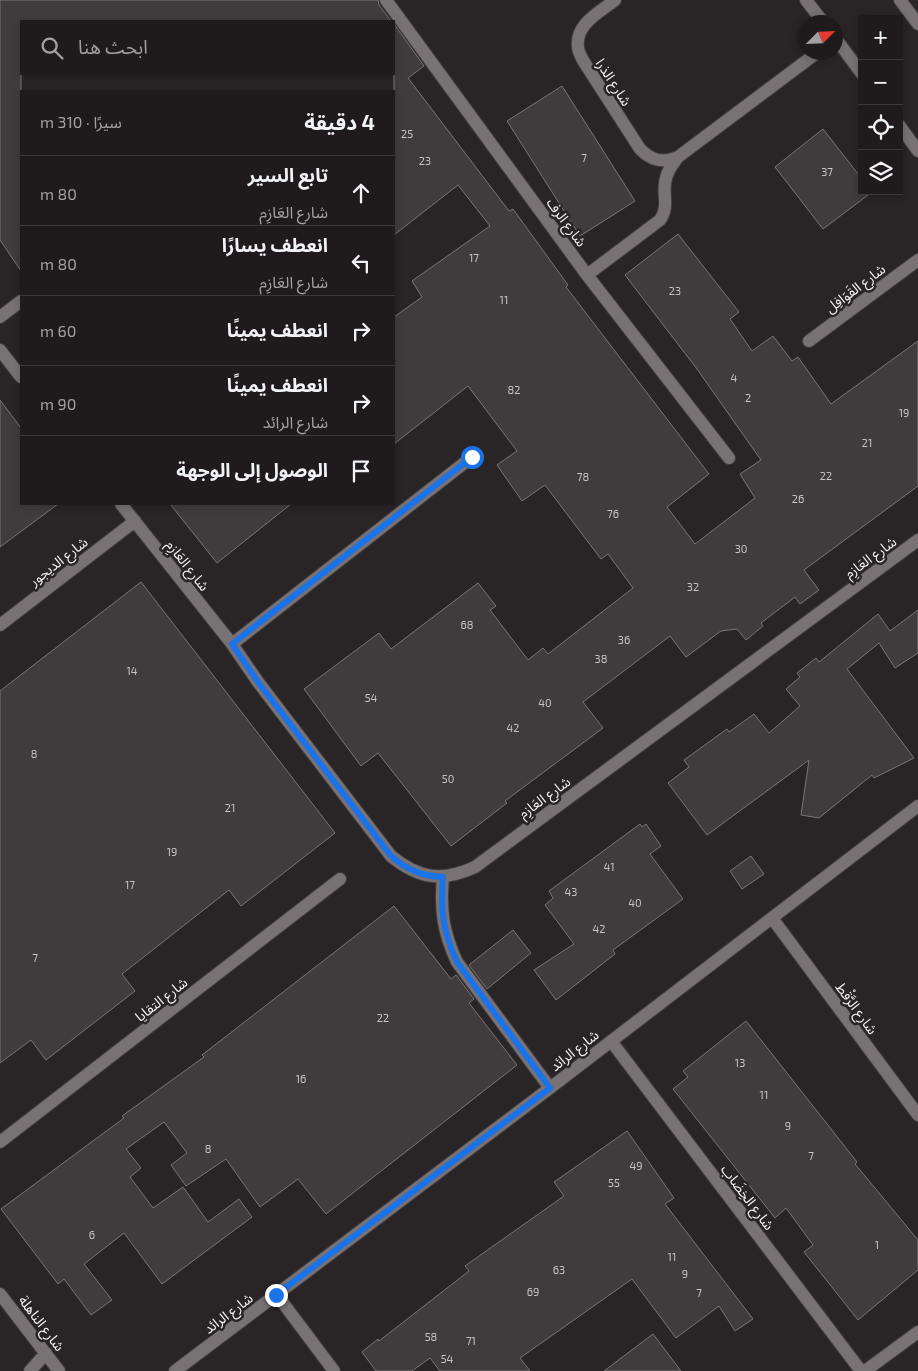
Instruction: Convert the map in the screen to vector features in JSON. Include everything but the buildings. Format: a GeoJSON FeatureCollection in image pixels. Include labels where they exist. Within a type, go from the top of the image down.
{"type":"FeatureCollection","features":[{"type":"Feature","properties":{"kind":"street","name":"شارع الرف"},"geometry":{"type":"LineString","coordinates":[[386,0],[587,275],[730,458]]}},
{"type":"Feature","properties":{"kind":"street","name":"شارع الذرا"},"geometry":{"type":"LineString","coordinates":[[615,0],[589,19],[580,32],[578,48],[584,62],[640,149],[658,161],[668,161],[678,157]]}},
{"type":"Feature","properties":{"kind":"street"},"geometry":{"type":"LineString","coordinates":[[806,0],[818,15]]}},
{"type":"Feature","properties":{"kind":"street"},"geometry":{"type":"LineString","coordinates":[[900,0],[918,24]]}},
{"type":"Feature","properties":{"kind":"street"},"geometry":{"type":"LineString","coordinates":[[843,48],[858,69]]}},
{"type":"Feature","properties":{"kind":"street"},"geometry":{"type":"LineString","coordinates":[[587,275],[660,220],[666,207],[665,183],[668,173],[678,157],[807,60]]}},
{"type":"Feature","properties":{"kind":"street"},"geometry":{"type":"LineString","coordinates":[[903,130],[918,151]]}},
{"type":"Feature","properties":{"kind":"street","name":"شارع القَوَافِل"},"geometry":{"type":"LineString","coordinates":[[809,341],[918,260]]}},
{"type":"Feature","properties":{"kind":"street"},"geometry":{"type":"LineString","coordinates":[[0,318],[20,302]]}},
{"type":"Feature","properties":{"kind":"street"},"geometry":{"type":"LineString","coordinates":[[0,350],[20,376]]}},
{"type":"Feature","properties":{"kind":"street"},"geometry":{"type":"LineString","coordinates":[[232,644],[472,457]]}},
{"type":"Feature","properties":{"kind":"street","name":"شارع العَازِم"},"geometry":{"type":"LineString","coordinates":[[122,505],[232,644],[258,682],[391,856],[415,872],[428,876],[443,877],[460,874],[475,867],[918,540]]}},
{"type":"Feature","properties":{"kind":"street","name":"شارع الديجور"},"geometry":{"type":"LineString","coordinates":[[0,625],[135,521]]}},
{"type":"Feature","properties":{"kind":"street","name":"شارع الرائد"},"geometry":{"type":"LineString","coordinates":[[175,1371],[550,1088],[918,806]]}},
{"type":"Feature","properties":{"kind":"street"},"geometry":{"type":"LineString","coordinates":[[443,877],[441,899],[443,921],[448,942],[457,962],[550,1088]]}},
{"type":"Feature","properties":{"kind":"street","name":"شارع التقايا"},"geometry":{"type":"LineString","coordinates":[[0,1142],[340,879]]}},
{"type":"Feature","properties":{"kind":"street","name":"شارع الرَّقْط"},"geometry":{"type":"LineString","coordinates":[[772,918],[918,1115]]}},
{"type":"Feature","properties":{"kind":"street","name":"شارع الخِضَاب"},"geometry":{"type":"LineString","coordinates":[[610,1041],[861,1371]]}},
{"type":"Feature","properties":{"kind":"street","name":"شارع الناهلة"},"geometry":{"type":"LineString","coordinates":[[0,1294],[59,1371]]}},
{"type":"Feature","properties":{"kind":"street"},"geometry":{"type":"LineString","coordinates":[[276,1295],[334,1371]]}},
{"type":"Feature","properties":{"kind":"street"},"geometry":{"type":"LineString","coordinates":[[874,1369],[918,1332]]}},
{"type":"Feature","properties":{"kind":"street"},"geometry":{"type":"LineString","coordinates":[[30,1371],[46,1353]]}},
{"type":"Feature","properties":{"kind":"route"},"geometry":{"type":"LineString","coordinates":[[276,1295],[550,1088],[457,962],[448,942],[443,921],[441,899],[443,877],[428,876],[415,872],[391,856],[258,682],[232,644],[472,457]]}}]}
